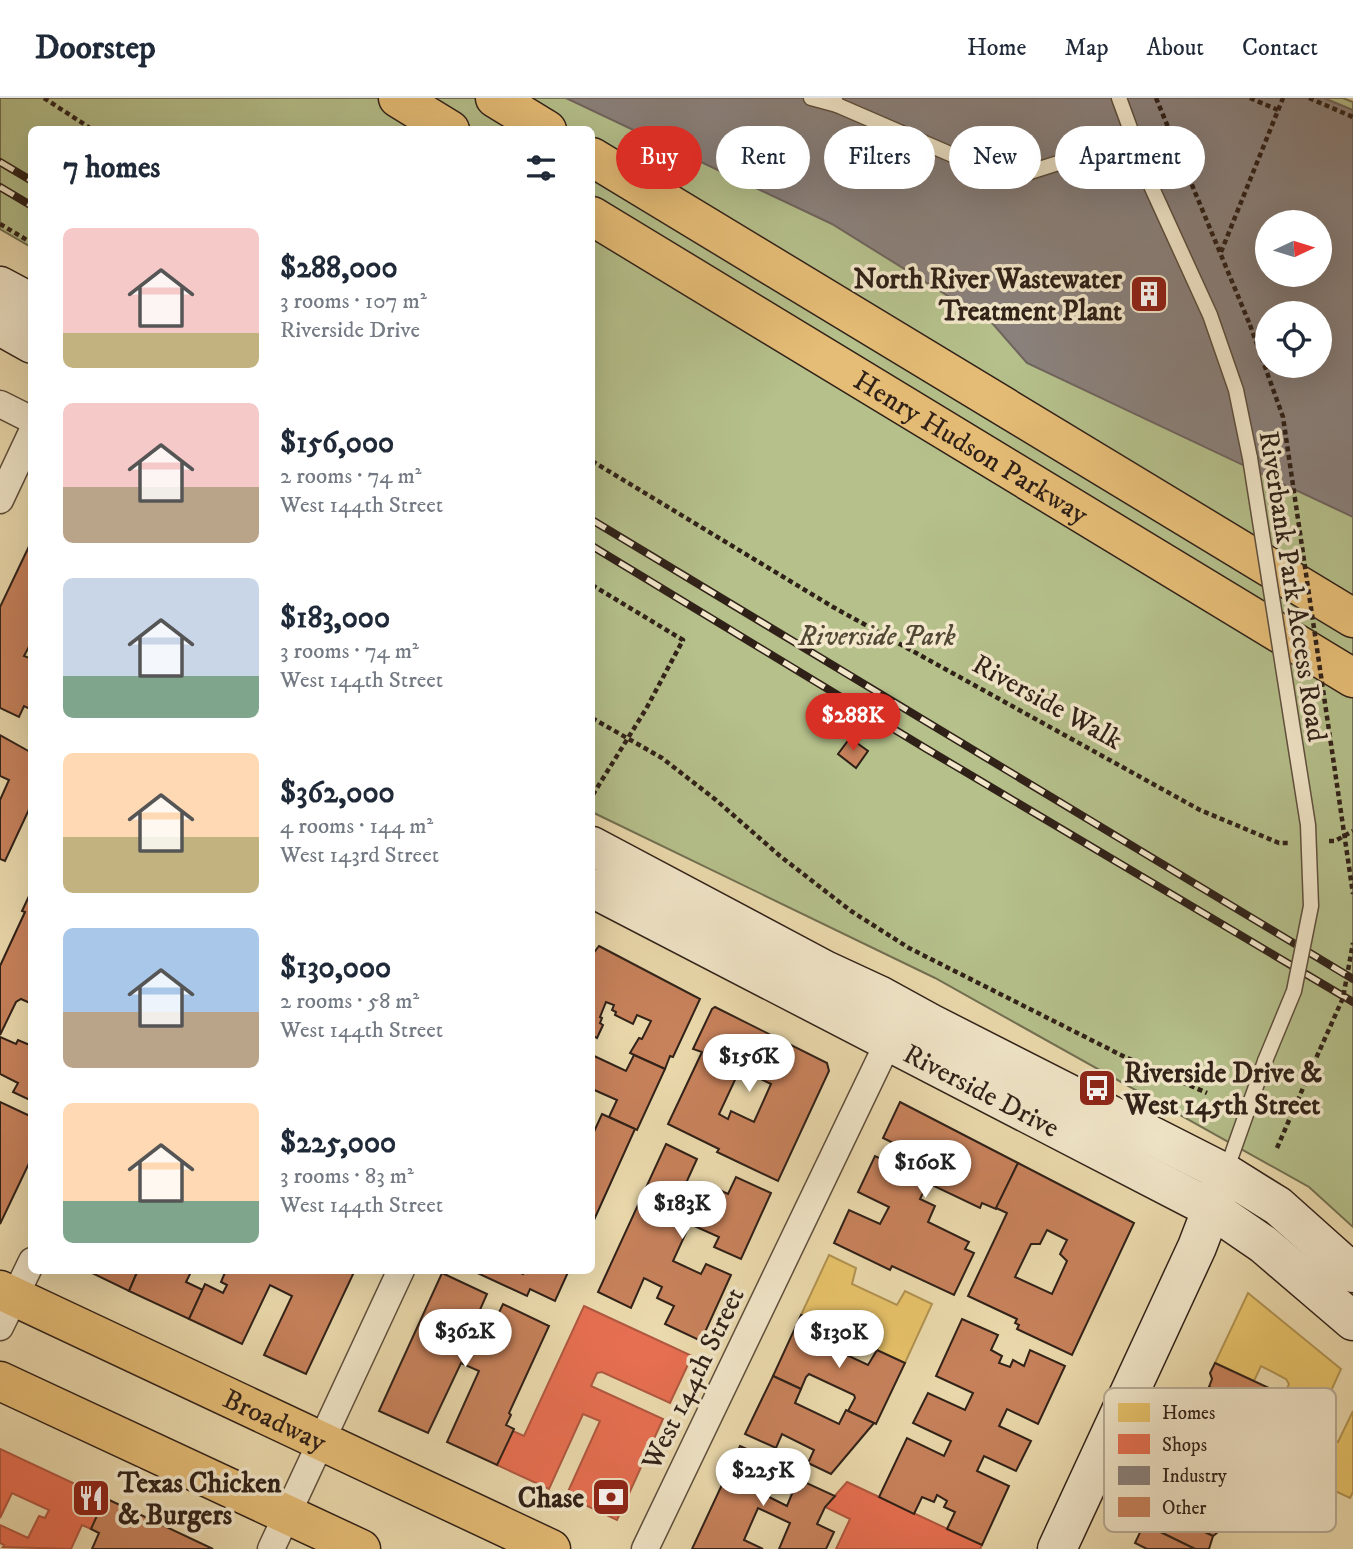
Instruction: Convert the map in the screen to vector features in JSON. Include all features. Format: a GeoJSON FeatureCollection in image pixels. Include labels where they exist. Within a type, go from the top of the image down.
{"type":"FeatureCollection","features":[{"type":"Feature","properties":{"kind":"main road"},"geometry":{"type":"LineString","coordinates":[[398,98],[444,126]]}},
{"type":"Feature","properties":{"kind":"main road"},"geometry":{"type":"LineString","coordinates":[[495,98],[540,126]]}},
{"type":"Feature","properties":{"kind":"main road","name":"Henry Hudson Parkway"},"geometry":{"type":"LineString","coordinates":[[595,159],[1353,618]]}},
{"type":"Feature","properties":{"kind":"main road","name":"Henry Hudson Parkway"},"geometry":{"type":"LineString","coordinates":[[595,218],[1353,678]]}},
{"type":"Feature","properties":{"kind":"main road"},"geometry":{"type":"LineString","coordinates":[[0,286],[28,301]]}},
{"type":"Feature","properties":{"kind":"main road"},"geometry":{"type":"LineString","coordinates":[[0,326],[28,342]]}},
{"type":"Feature","properties":{"kind":"main road","name":"Riverside Drive"},"geometry":{"type":"LineString","coordinates":[[595,855],[905,1008],[1225,1173],[1278,1206],[1353,1273]]}},
{"type":"Feature","properties":{"kind":"main road","name":"Riverside Drive"},"geometry":{"type":"LineString","coordinates":[[595,890],[1212,1209],[1262,1244],[1353,1321]]}},
{"type":"Feature","properties":{"kind":"main road"},"geometry":{"type":"LineString","coordinates":[[1132,1388],[1197,1247],[1225,1173]]}},
{"type":"Feature","properties":{"kind":"main road","name":"Broadway"},"geometry":{"type":"LineString","coordinates":[[5,1305],[322,1440],[551,1549]]}},
{"type":"Feature","properties":{"kind":"main road"},"geometry":{"type":"LineString","coordinates":[[0,1381],[361,1549]]}},
{"type":"Feature","properties":{"kind":"main road"},"geometry":{"type":"LineString","coordinates":[[1057,1549],[1104,1448]]}},
{"type":"Feature","properties":{"kind":"street"},"geometry":{"type":"LineString","coordinates":[[0,404],[28,418]]}},
{"type":"Feature","properties":{"kind":"street"},"geometry":{"type":"LineString","coordinates":[[0,500],[28,440]]}},
{"type":"Feature","properties":{"kind":"street","name":"West 144th Street"},"geometry":{"type":"LineString","coordinates":[[645,1549],[905,1008]]}},
{"type":"Feature","properties":{"kind":"street"},"geometry":{"type":"LineString","coordinates":[[5,1305],[28,1268]]}},
{"type":"Feature","properties":{"kind":"street"},"geometry":{"type":"LineString","coordinates":[[271,1549],[399,1274]]}},
{"type":"Feature","properties":{"kind":"lane"},"geometry":{"type":"LineString","coordinates":[[811,98],[835,102],[1008,179],[1055,164]]}},
{"type":"Feature","properties":{"kind":"lane","name":"Riverbank Park Access Road"},"geometry":{"type":"LineString","coordinates":[[1119,98],[1129,126]]}},
{"type":"Feature","properties":{"kind":"lane","name":"Riverbank Park Access Road"},"geometry":{"type":"LineString","coordinates":[[1152,189],[1214,327],[1236,390],[1250,458],[1308,825],[1311,906],[1294,991],[1265,1061],[1225,1173]]}},
{"type":"Feature","properties":{"kind":"path"},"geometry":{"type":"LineString","coordinates":[[44,98],[87,126]]}},
{"type":"Feature","properties":{"kind":"path"},"geometry":{"type":"LineString","coordinates":[[1156,98],[1250,325],[1283,417],[1353,894]]}},
{"type":"Feature","properties":{"kind":"path"},"geometry":{"type":"LineString","coordinates":[[1250,98],[1278,110]]}},
{"type":"Feature","properties":{"kind":"path"},"geometry":{"type":"LineString","coordinates":[[1220,253],[1283,98]]}},
{"type":"Feature","properties":{"kind":"path"},"geometry":{"type":"LineString","coordinates":[[1309,98],[1353,117]]}},
{"type":"Feature","properties":{"kind":"path"},"geometry":{"type":"LineString","coordinates":[[0,223],[28,240]]}},
{"type":"Feature","properties":{"kind":"path","name":"Riverside Walk"},"geometry":{"type":"LineString","coordinates":[[595,463],[833,607],[1200,810],[1279,843],[1301,842]]}},
{"type":"Feature","properties":{"kind":"path"},"geometry":{"type":"LineString","coordinates":[[595,587],[683,640],[595,791]]}},
{"type":"Feature","properties":{"kind":"path"},"geometry":{"type":"LineString","coordinates":[[595,720],[662,758],[851,911],[909,948],[1125,1057],[1207,1093]]}},
{"type":"Feature","properties":{"kind":"path"},"geometry":{"type":"LineString","coordinates":[[1324,842],[1335,841],[1353,831]]}},
{"type":"Feature","properties":{"kind":"path"},"geometry":{"type":"LineString","coordinates":[[1278,1148],[1343,998],[1353,943]]}},
{"type":"Feature","properties":{"kind":"green space","name":"Riverside Park"},"geometry":{"type":"Polygon","coordinates":[[[0,98],[1343,98],[1353,102],[1353,1227],[1309,1187],[935,978],[595,813],[595,126],[28,126],[28,245],[0,229],[0,98]]]}},
{"type":"Feature","properties":{"kind":"building: Homes"},"geometry":{"type":"Polygon","coordinates":[[[829,1255],[856,1268],[852,1284],[897,1305],[905,1291],[932,1304],[905,1363],[877,1350],[883,1335],[835,1312],[826,1326],[801,1315],[829,1255]]]}},
{"type":"Feature","properties":{"kind":"building: Homes"},"geometry":{"type":"Polygon","coordinates":[[[1248,1293],[1341,1369],[1332,1388],[1287,1388],[1289,1384],[1286,1379],[1261,1366],[1254,1381],[1215,1363],[1248,1293]]]}},
{"type":"Feature","properties":{"kind":"building: Homes"},"geometry":{"type":"Polygon","coordinates":[[[1353,1411],[1353,1492],[1350,1498],[1336,1492],[1336,1441],[1338,1442],[1353,1411]]]}},
{"type":"Feature","properties":{"kind":"building: Shops"},"geometry":{"type":"Polygon","coordinates":[[[584,1306],[692,1356],[670,1403],[602,1372],[597,1373],[591,1386],[663,1419],[617,1520],[566,1496],[600,1421],[583,1414],[549,1489],[497,1465],[513,1431],[524,1436],[584,1306]]]}},
{"type":"Feature","properties":{"kind":"building: Shops"},"geometry":{"type":"Polygon","coordinates":[[[0,1449],[105,1498],[91,1529],[82,1525],[71,1549],[3,1547],[0,1543],[0,1525],[28,1538],[39,1516],[45,1518],[49,1510],[12,1493],[0,1518],[0,1449]]]}},
{"type":"Feature","properties":{"kind":"building: Shops"},"geometry":{"type":"Polygon","coordinates":[[[847,1482],[982,1545],[980,1549],[836,1549],[850,1519],[825,1507],[847,1482]]]}},
{"type":"Feature","properties":{"kind":"building: Industry","name":"North River Wastewater Treatment Plant"},"geometry":{"type":"Polygon","coordinates":[[[566,98],[1324,98],[1353,110],[1353,517],[1027,363],[993,324],[832,224],[758,189],[810,189],[810,126],[716,126],[716,169],[702,162],[702,126],[625,126],[566,98]]]}},
{"type":"Feature","properties":{"kind":"building: Other"},"geometry":{"type":"Polygon","coordinates":[[[28,548],[28,648],[24,656],[28,658],[28,708],[24,706],[19,717],[0,708],[0,607],[28,548]]]}},
{"type":"Feature","properties":{"kind":"building: Other"},"geometry":{"type":"Polygon","coordinates":[[[0,735],[28,751],[28,812],[5,861],[0,859],[0,800],[9,780],[0,776],[0,735]]]}},
{"type":"Feature","properties":{"kind":"building: Other"},"geometry":{"type":"Polygon","coordinates":[[[850,738],[868,751],[856,768],[838,754],[850,738]]]}},
{"type":"Feature","properties":{"kind":"building: Other"},"geometry":{"type":"Polygon","coordinates":[[[28,898],[28,1002],[21,999],[16,1002],[0,1035],[0,966],[25,912],[22,911],[28,898]]]}},
{"type":"Feature","properties":{"kind":"building: Other"},"geometry":{"type":"Polygon","coordinates":[[[599,946],[700,999],[665,1069],[630,1053],[639,1038],[642,1039],[651,1021],[637,1015],[633,1024],[615,1015],[616,1012],[612,1010],[614,1005],[606,1002],[600,1017],[600,1023],[603,1025],[597,1038],[595,1037],[595,951],[599,946]]]}},
{"type":"Feature","properties":{"kind":"building: Other"},"geometry":{"type":"Polygon","coordinates":[[[715,1007],[827,1063],[829,1071],[778,1181],[717,1152],[719,1149],[668,1124],[702,1052],[693,1049],[715,1007]],[[740,1069],[719,1114],[728,1119],[731,1111],[754,1122],[771,1084],[740,1069]]]}},
{"type":"Feature","properties":{"kind":"building: Other"},"geometry":{"type":"Polygon","coordinates":[[[0,1037],[16,1044],[18,1040],[28,1044],[28,1099],[13,1092],[18,1083],[0,1074],[0,1037]]]}},
{"type":"Feature","properties":{"kind":"building: Other"},"geometry":{"type":"Polygon","coordinates":[[[634,1055],[665,1069],[637,1130],[609,1117],[617,1100],[595,1090],[595,1056],[626,1071],[634,1055]]]}},
{"type":"Feature","properties":{"kind":"building: Other"},"geometry":{"type":"Polygon","coordinates":[[[0,1102],[28,1115],[28,1165],[0,1224],[0,1102]]]}},
{"type":"Feature","properties":{"kind":"building: Other"},"geometry":{"type":"Polygon","coordinates":[[[900,1102],[1018,1163],[996,1209],[982,1203],[980,1208],[928,1183],[920,1199],[935,1206],[928,1222],[969,1242],[965,1249],[974,1253],[954,1295],[892,1266],[890,1270],[834,1243],[849,1210],[880,1224],[889,1207],[858,1192],[875,1156],[906,1171],[914,1153],[883,1138],[900,1102]]]}},
{"type":"Feature","properties":{"kind":"building: Other"},"geometry":{"type":"Polygon","coordinates":[[[602,1114],[635,1129],[595,1218],[595,1129],[602,1114]]]}},
{"type":"Feature","properties":{"kind":"building: Other"},"geometry":{"type":"Polygon","coordinates":[[[666,1144],[697,1159],[686,1183],[698,1189],[702,1182],[728,1194],[736,1177],[771,1193],[741,1259],[714,1247],[719,1237],[690,1224],[673,1261],[701,1274],[706,1264],[731,1275],[701,1341],[665,1324],[674,1306],[657,1298],[662,1287],[644,1278],[631,1308],[598,1292],[666,1144]]]}},
{"type":"Feature","properties":{"kind":"building: Other"},"geometry":{"type":"Polygon","coordinates":[[[1018,1163],[1134,1223],[1072,1355],[1017,1329],[1017,1319],[968,1296],[1007,1213],[996,1208],[1018,1163]],[[1047,1230],[1040,1244],[1031,1244],[1015,1277],[1052,1294],[1067,1261],[1060,1254],[1067,1240],[1047,1230]]]}},
{"type":"Feature","properties":{"kind":"building: Other"},"geometry":{"type":"Polygon","coordinates":[[[94,1274],[136,1274],[129,1291],[94,1274]]]}},
{"type":"Feature","properties":{"kind":"building: Other"},"geometry":{"type":"Polygon","coordinates":[[[136,1274],[190,1274],[186,1282],[203,1290],[189,1319],[129,1291],[136,1274]]]}},
{"type":"Feature","properties":{"kind":"building: Other"},"geometry":{"type":"Polygon","coordinates":[[[224,1274],[353,1274],[306,1374],[264,1355],[292,1296],[270,1285],[242,1344],[189,1319],[205,1284],[223,1293],[227,1285],[221,1282],[224,1274]]]}},
{"type":"Feature","properties":{"kind":"building: Other"},"geometry":{"type":"Polygon","coordinates":[[[442,1274],[487,1294],[467,1339],[483,1346],[503,1304],[549,1326],[509,1413],[511,1415],[506,1425],[514,1429],[497,1465],[447,1442],[479,1371],[461,1363],[428,1433],[379,1411],[442,1274]]]}},
{"type":"Feature","properties":{"kind":"building: Other"},"geometry":{"type":"Polygon","coordinates":[[[480,1274],[567,1274],[555,1301],[530,1289],[527,1296],[480,1274]]]}},
{"type":"Feature","properties":{"kind":"building: Other"},"geometry":{"type":"Polygon","coordinates":[[[801,1315],[826,1326],[821,1343],[868,1365],[877,1350],[905,1363],[876,1424],[848,1411],[854,1395],[809,1374],[801,1389],[773,1376],[801,1315]]]}},
{"type":"Feature","properties":{"kind":"building: Other"},"geometry":{"type":"Polygon","coordinates":[[[962,1319],[998,1335],[991,1350],[1002,1356],[999,1363],[1010,1367],[1013,1360],[1024,1366],[1030,1350],[1065,1366],[1038,1424],[1007,1409],[999,1426],[1031,1441],[1016,1471],[984,1456],[977,1471],[1009,1486],[982,1545],[947,1529],[955,1512],[944,1507],[947,1501],[937,1495],[934,1502],[922,1497],[914,1514],[879,1497],[907,1438],[944,1456],[951,1441],[913,1423],[928,1393],[965,1410],[973,1393],[936,1376],[962,1319]]]}},
{"type":"Feature","properties":{"kind":"building: Other"},"geometry":{"type":"Polygon","coordinates":[[[1215,1363],[1269,1388],[1211,1388],[1210,1373],[1215,1363]]]}},
{"type":"Feature","properties":{"kind":"building: Other"},"geometry":{"type":"Polygon","coordinates":[[[773,1376],[801,1389],[795,1403],[839,1424],[846,1410],[874,1423],[831,1474],[808,1463],[814,1450],[782,1434],[776,1448],[745,1434],[773,1376]]]}},
{"type":"Feature","properties":{"kind":"building: Other"},"geometry":{"type":"Polygon","coordinates":[[[740,1446],[784,1466],[774,1488],[771,1487],[767,1496],[787,1506],[798,1479],[835,1496],[825,1507],[817,1524],[834,1532],[826,1549],[779,1549],[790,1523],[758,1508],[744,1540],[763,1549],[692,1549],[740,1446]]]}},
{"type":"Feature","properties":{"kind":"building: Other"},"geometry":{"type":"Polygon","coordinates":[[[105,1498],[213,1549],[92,1549],[99,1533],[91,1529],[105,1498]]]}},
{"type":"Feature","properties":{"kind":"building: Other"},"geometry":{"type":"Polygon","coordinates":[[[1140,1532],[1160,1532],[1195,1549],[1147,1549],[1135,1543],[1140,1532]]]}},
{"type":"Feature","properties":{"kind":"building: Other"},"geometry":{"type":"Polygon","coordinates":[[[1160,1532],[1205,1532],[1213,1536],[1209,1549],[1195,1549],[1160,1532]]]}},
{"type":"Feature","properties":{"kind":"railway"},"geometry":{"type":"LineString","coordinates":[[0,162],[28,179]]}},
{"type":"Feature","properties":{"kind":"railway"},"geometry":{"type":"LineString","coordinates":[[0,187],[28,204]]}},
{"type":"Feature","properties":{"kind":"railway"},"geometry":{"type":"LineString","coordinates":[[595,522],[1353,979]]}},
{"type":"Feature","properties":{"kind":"railway"},"geometry":{"type":"LineString","coordinates":[[595,548],[925,748],[1353,1002]]}},
{"type":"Feature","properties":{"kind":"place","name":"North River Wastewater Treatment Plant"},"geometry":{"type":"Point","coordinates":[1149,294]}},
{"type":"Feature","properties":{"kind":"place","name":"Riverside Drive & West 145th Street"},"geometry":{"type":"Point","coordinates":[1097,1088]}},
{"type":"Feature","properties":{"kind":"place","name":"Chase"},"geometry":{"type":"Point","coordinates":[611,1497]}},
{"type":"Feature","properties":{"kind":"place","name":"Texas Chicken & Burgers"},"geometry":{"type":"Point","coordinates":[91,1498]}}]}
